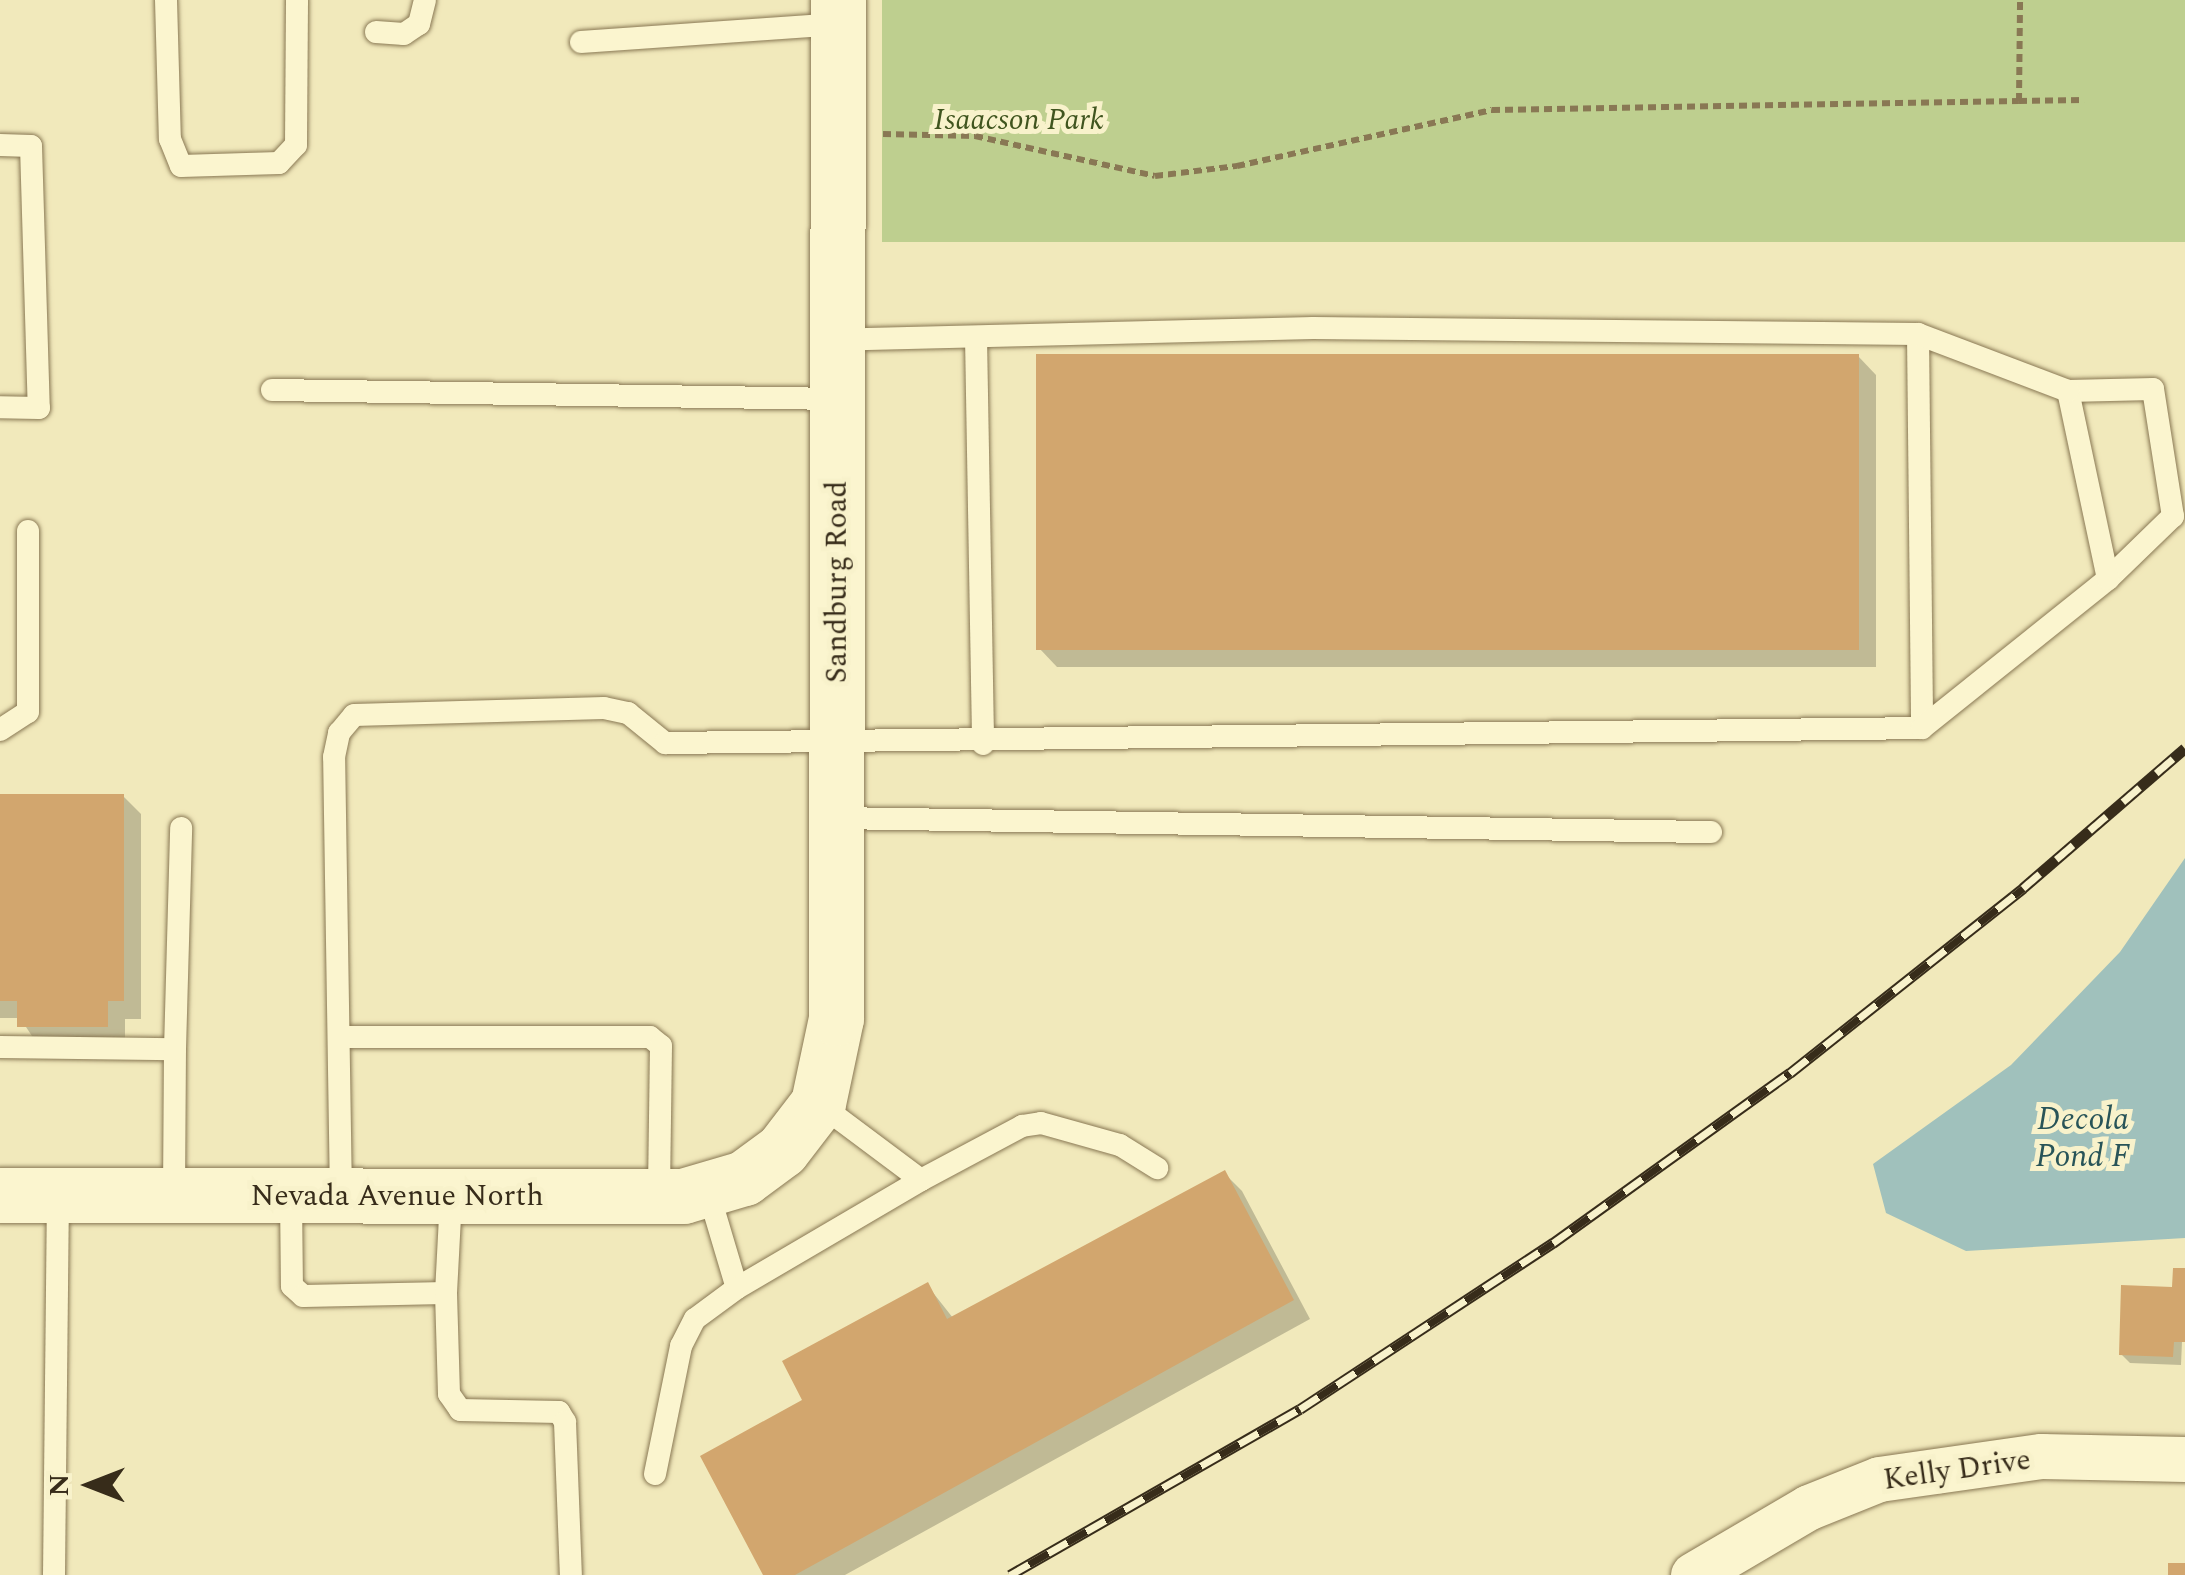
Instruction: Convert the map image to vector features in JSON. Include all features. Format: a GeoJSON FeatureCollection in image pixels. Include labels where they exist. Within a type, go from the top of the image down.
{"type":"FeatureCollection","features":[{"type":"Feature","properties":{"kind":"street","name":"Sandburg Road"},"geometry":{"type":"LineString","coordinates":[[782,1150],[818,1103],[836,1018],[838,12]]}},
{"type":"Feature","properties":{"kind":"street","name":"Nevada Avenue North"},"geometry":{"type":"LineString","coordinates":[[0,1195],[450,1197],[684,1193],[744,1178],[782,1150]]}},
{"type":"Feature","properties":{"kind":"street","name":"Kelly Drive"},"geometry":{"type":"LineString","coordinates":[[1693,1575],[1809,1507],[1879,1478],[2041,1456],[2185,1459]]}},
{"type":"Feature","properties":{"kind":"lane"},"geometry":{"type":"LineString","coordinates":[[166,0],[170,139],[180,166],[279,163],[296,146],[297,0]]}},
{"type":"Feature","properties":{"kind":"lane"},"geometry":{"type":"LineString","coordinates":[[376,32],[404,34],[419,24],[425,0]]}},
{"type":"Feature","properties":{"kind":"lane"},"geometry":{"type":"LineString","coordinates":[[581,42],[661,42],[838,12]]}},
{"type":"Feature","properties":{"kind":"lane"},"geometry":{"type":"LineString","coordinates":[[0,146],[32,146],[39,408],[0,408]]}},
{"type":"Feature","properties":{"kind":"lane"},"geometry":{"type":"LineString","coordinates":[[446,1293],[303,1296],[292,1286],[316,1196],[339,1036],[334,758],[339,733],[354,715],[604,708],[628,713],[665,743],[836,740],[982,744],[1360,732],[1922,728],[2108,579],[2173,516],[2153,389],[2068,391],[1918,334],[1313,328],[837,340]]}},
{"type":"Feature","properties":{"kind":"lane"},"geometry":{"type":"LineString","coordinates":[[1918,334],[1922,728]]}},
{"type":"Feature","properties":{"kind":"lane"},"geometry":{"type":"LineString","coordinates":[[976,337],[982,744]]}},
{"type":"Feature","properties":{"kind":"lane"},"geometry":{"type":"LineString","coordinates":[[272,390],[837,399]]}},
{"type":"Feature","properties":{"kind":"lane"},"geometry":{"type":"LineString","coordinates":[[2068,391],[2108,579]]}},
{"type":"Feature","properties":{"kind":"lane"},"geometry":{"type":"LineString","coordinates":[[0,730],[28,712],[28,531]]}},
{"type":"Feature","properties":{"kind":"lane"},"geometry":{"type":"LineString","coordinates":[[835,818],[1711,832]]}},
{"type":"Feature","properties":{"kind":"lane"},"geometry":{"type":"LineString","coordinates":[[174,1196],[180,828]]}},
{"type":"Feature","properties":{"kind":"lane"},"geometry":{"type":"LineString","coordinates":[[339,1036],[650,1038],[661,1046],[684,1193],[737,1288]]}},
{"type":"Feature","properties":{"kind":"lane"},"geometry":{"type":"LineString","coordinates":[[0,1047],[175,1049]]}},
{"type":"Feature","properties":{"kind":"lane"},"geometry":{"type":"LineString","coordinates":[[818,1103],[921,1180]]}},
{"type":"Feature","properties":{"kind":"lane"},"geometry":{"type":"LineString","coordinates":[[654,1474],[682,1346],[695,1319],[737,1288],[1022,1126],[1041,1123],[1120,1145],[1157,1168]]}},
{"type":"Feature","properties":{"kind":"lane"},"geometry":{"type":"LineString","coordinates":[[54,1575],[58,1196]]}},
{"type":"Feature","properties":{"kind":"lane"},"geometry":{"type":"LineString","coordinates":[[450,1197],[446,1293],[449,1394],[460,1410],[559,1412],[565,1422],[571,1575]]}},
{"type":"Feature","properties":{"kind":"path"},"geometry":{"type":"LineString","coordinates":[[2019,101],[2020,0]]}},
{"type":"Feature","properties":{"kind":"path"},"geometry":{"type":"LineString","coordinates":[[838,131],[975,136],[1156,176],[1237,166],[1492,110],[2084,100]]}},
{"type":"Feature","properties":{"kind":"green space","name":"Isaacson Park"},"geometry":{"type":"Polygon","coordinates":[[[882,0],[2185,0],[2185,242],[882,242],[882,0]]]}},
{"type":"Feature","properties":{"kind":"water","name":"Decola Pond F"},"geometry":{"type":"Polygon","coordinates":[[[2185,858],[2185,1238],[1966,1251],[1886,1213],[1873,1164],[2011,1065],[2120,952],[2185,858]]]}},
{"type":"Feature","properties":{"kind":"building"},"geometry":{"type":"Polygon","coordinates":[[[1036,354],[1859,354],[1859,650],[1036,650],[1036,354]]]}},
{"type":"Feature","properties":{"kind":"building"},"geometry":{"type":"Polygon","coordinates":[[[0,794],[124,794],[124,1001],[108,1001],[108,1027],[17,1027],[17,1001],[0,1001],[0,794]]]}},
{"type":"Feature","properties":{"kind":"building"},"geometry":{"type":"Polygon","coordinates":[[[1225,1170],[1294,1300],[795,1575],[763,1575],[700,1456],[802,1400],[782,1361],[928,1282],[947,1319],[1225,1170]]]}},
{"type":"Feature","properties":{"kind":"building"},"geometry":{"type":"Polygon","coordinates":[[[2173,1268],[2185,1268],[2185,1342],[2174,1342],[2173,1357],[2119,1355],[2121,1285],[2172,1287],[2173,1268]]]}},
{"type":"Feature","properties":{"kind":"building"},"geometry":{"type":"Polygon","coordinates":[[[2168,1563],[2185,1563],[2185,1575],[2168,1575],[2168,1563]]]}},
{"type":"Feature","properties":{"kind":"railway"},"geometry":{"type":"LineString","coordinates":[[1010,1575],[1300,1409],[1553,1243],[1790,1073],[2023,888],[2185,748]]}}]}
